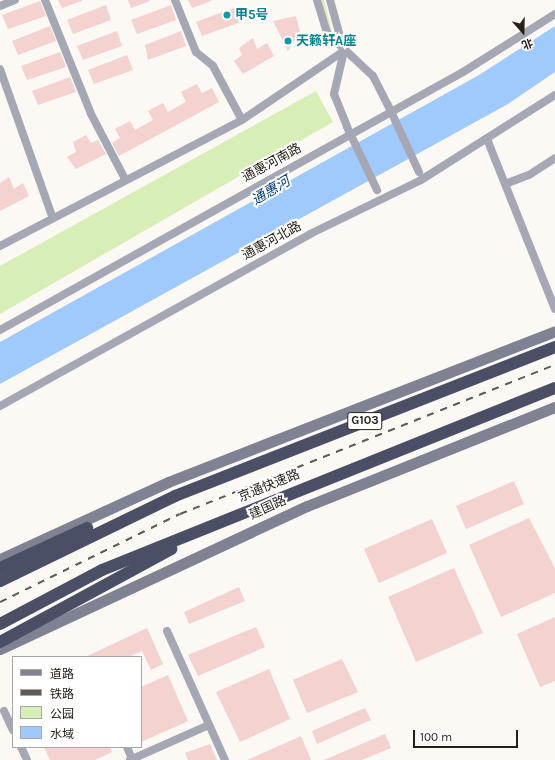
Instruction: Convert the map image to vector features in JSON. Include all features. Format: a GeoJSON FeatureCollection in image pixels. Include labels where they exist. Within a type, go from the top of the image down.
{"type":"FeatureCollection","features":[{"type":"Feature","properties":{"kind":"highway","name":"京通快速路"},"geometry":{"type":"LineString","coordinates":[[0,581],[174,496],[555,347]]}},
{"type":"Feature","properties":{"kind":"highway","name":"京通快速路"},"geometry":{"type":"LineString","coordinates":[[0,624],[102,570],[253,507],[555,388]]}},
{"type":"Feature","properties":{"kind":"highway"},"geometry":{"type":"LineString","coordinates":[[0,568],[90,527],[174,496]]}},
{"type":"Feature","properties":{"kind":"highway"},"geometry":{"type":"LineString","coordinates":[[0,642],[122,574],[253,507]]}},
{"type":"Feature","properties":{"kind":"main road"},"geometry":{"type":"LineString","coordinates":[[0,559],[168,482],[555,331]]}},
{"type":"Feature","properties":{"kind":"main road","name":"建国路"},"geometry":{"type":"LineString","coordinates":[[0,649],[307,506],[555,407]]}},
{"type":"Feature","properties":{"kind":"street"},"geometry":{"type":"LineString","coordinates":[[0,6],[15,0]]}},
{"type":"Feature","properties":{"kind":"street"},"geometry":{"type":"LineString","coordinates":[[45,0],[91,114],[126,179]]}},
{"type":"Feature","properties":{"kind":"street"},"geometry":{"type":"LineString","coordinates":[[175,0],[196,52],[213,66],[242,120]]}},
{"type":"Feature","properties":{"kind":"street"},"geometry":{"type":"LineString","coordinates":[[317,0],[327,33],[344,52],[373,76],[388,105],[420,176]]}},
{"type":"Feature","properties":{"kind":"street"},"geometry":{"type":"LineString","coordinates":[[330,0],[344,52],[334,94],[382,200]]}},
{"type":"Feature","properties":{"kind":"street","name":"通惠河南路"},"geometry":{"type":"LineString","coordinates":[[0,330],[463,72],[555,14]]}},
{"type":"Feature","properties":{"kind":"street"},"geometry":{"type":"LineString","coordinates":[[0,246],[52,216],[242,120],[344,52]]}},
{"type":"Feature","properties":{"kind":"street"},"geometry":{"type":"LineString","coordinates":[[0,69],[52,216]]}},
{"type":"Feature","properties":{"kind":"street","name":"通惠河北路"},"geometry":{"type":"LineString","coordinates":[[0,406],[310,234],[382,200],[420,176],[487,139],[555,95]]}},
{"type":"Feature","properties":{"kind":"street"},"geometry":{"type":"LineString","coordinates":[[487,139],[555,309]]}},
{"type":"Feature","properties":{"kind":"street"},"geometry":{"type":"LineString","coordinates":[[505,184],[530,175],[555,158]]}},
{"type":"Feature","properties":{"kind":"street"},"geometry":{"type":"LineString","coordinates":[[167,631],[225,760]]}},
{"type":"Feature","properties":{"kind":"street"},"geometry":{"type":"LineString","coordinates":[[4,711],[12,727]]}},
{"type":"Feature","properties":{"kind":"street"},"geometry":{"type":"LineString","coordinates":[[126,748],[131,760],[209,725]]}},
{"type":"Feature","properties":{"kind":"street"},"geometry":{"type":"LineString","coordinates":[[21,748],[27,760]]}},
{"type":"Feature","properties":{"kind":"green space"},"geometry":{"type":"Polygon","coordinates":[[[321,0],[324,0],[332,31],[330,29],[321,0]]]}},
{"type":"Feature","properties":{"kind":"green space"},"geometry":{"type":"Polygon","coordinates":[[[316,91],[333,122],[0,314],[0,266],[316,91]]]}},
{"type":"Feature","properties":{"kind":"water","name":"通惠河"},"geometry":{"type":"Polygon","coordinates":[[[555,26],[555,72],[508,104],[0,384],[0,342],[479,75],[555,26]]]}},
{"type":"Feature","properties":{"kind":"building"},"geometry":{"type":"Polygon","coordinates":[[[58,0],[82,0],[82,1],[62,8],[58,0]]]}},
{"type":"Feature","properties":{"kind":"building"},"geometry":{"type":"Polygon","coordinates":[[[128,0],[150,0],[150,1],[131,8],[128,0]]]}},
{"type":"Feature","properties":{"kind":"building"},"geometry":{"type":"Polygon","coordinates":[[[188,0],[211,0],[211,1],[192,8],[188,0]]]}},
{"type":"Feature","properties":{"kind":"building"},"geometry":{"type":"Polygon","coordinates":[[[40,1],[46,16],[8,29],[2,15],[40,1]]]}},
{"type":"Feature","properties":{"kind":"building"},"geometry":{"type":"Polygon","coordinates":[[[106,5],[111,20],[73,34],[67,20],[106,5]]]}},
{"type":"Feature","properties":{"kind":"building"},"geometry":{"type":"Polygon","coordinates":[[[171,5],[176,20],[137,34],[131,20],[171,5]]]}},
{"type":"Feature","properties":{"kind":"building","name":"甲5号"},"geometry":{"type":"Polygon","coordinates":[[[236,7],[241,22],[202,36],[196,22],[236,7]]]}},
{"type":"Feature","properties":{"kind":"building","name":"天籁轩A座"},"geometry":{"type":"Polygon","coordinates":[[[296,16],[300,32],[288,51],[273,21],[296,16]]]}},
{"type":"Feature","properties":{"kind":"building"},"geometry":{"type":"Polygon","coordinates":[[[50,26],[56,41],[18,55],[12,41],[50,26]]]}},
{"type":"Feature","properties":{"kind":"building"},"geometry":{"type":"Polygon","coordinates":[[[117,31],[122,46],[83,60],[77,46],[117,31]]]}},
{"type":"Feature","properties":{"kind":"building"},"geometry":{"type":"Polygon","coordinates":[[[181,31],[186,46],[148,60],[145,45],[181,31]]]}},
{"type":"Feature","properties":{"kind":"building"},"geometry":{"type":"Polygon","coordinates":[[[253,38],[257,49],[267,43],[274,56],[243,74],[234,61],[242,55],[239,48],[253,38]]]}},
{"type":"Feature","properties":{"kind":"building"},"geometry":{"type":"Polygon","coordinates":[[[60,52],[66,67],[27,80],[21,66],[60,52]]]}},
{"type":"Feature","properties":{"kind":"building"},"geometry":{"type":"Polygon","coordinates":[[[127,55],[133,70],[94,84],[88,70],[127,55]]]}},
{"type":"Feature","properties":{"kind":"building"},"geometry":{"type":"Polygon","coordinates":[[[70,77],[76,92],[38,105],[32,91],[70,77]]]}},
{"type":"Feature","properties":{"kind":"building"},"geometry":{"type":"Polygon","coordinates":[[[197,84],[202,93],[212,88],[219,102],[119,156],[112,143],[120,138],[115,129],[130,121],[135,130],[153,120],[148,111],[163,103],[168,112],[186,102],[181,92],[197,84]]]}},
{"type":"Feature","properties":{"kind":"building"},"geometry":{"type":"Polygon","coordinates":[[[86,135],[91,143],[98,140],[106,154],[76,169],[67,157],[76,152],[73,142],[86,135]]]}},
{"type":"Feature","properties":{"kind":"building"},"geometry":{"type":"Polygon","coordinates":[[[9,177],[14,189],[23,183],[29,196],[0,211],[0,183],[9,177]]]}},
{"type":"Feature","properties":{"kind":"building"},"geometry":{"type":"Polygon","coordinates":[[[514,481],[524,504],[466,529],[456,506],[514,481]]]}},
{"type":"Feature","properties":{"kind":"building"},"geometry":{"type":"Polygon","coordinates":[[[529,518],[555,568],[555,593],[501,617],[469,545],[529,518]]]}},
{"type":"Feature","properties":{"kind":"building"},"geometry":{"type":"Polygon","coordinates":[[[432,519],[447,553],[379,583],[364,549],[432,519]]]}},
{"type":"Feature","properties":{"kind":"building"},"geometry":{"type":"Polygon","coordinates":[[[454,568],[483,633],[416,662],[388,597],[454,568]]]}},
{"type":"Feature","properties":{"kind":"building"},"geometry":{"type":"Polygon","coordinates":[[[239,587],[245,601],[189,624],[184,612],[239,587]]]}},
{"type":"Feature","properties":{"kind":"building"},"geometry":{"type":"Polygon","coordinates":[[[555,617],[555,681],[540,687],[517,634],[555,617]]]}},
{"type":"Feature","properties":{"kind":"building"},"geometry":{"type":"Polygon","coordinates":[[[256,627],[265,647],[198,676],[188,655],[256,627]]]}},
{"type":"Feature","properties":{"kind":"building"},"geometry":{"type":"Polygon","coordinates":[[[147,628],[163,664],[151,670],[142,651],[130,656],[87,656],[147,628]]]}},
{"type":"Feature","properties":{"kind":"building"},"geometry":{"type":"Polygon","coordinates":[[[342,659],[358,692],[307,713],[293,680],[342,659]]]}},
{"type":"Feature","properties":{"kind":"building"},"geometry":{"type":"Polygon","coordinates":[[[269,669],[290,719],[240,742],[216,692],[269,669]]]}},
{"type":"Feature","properties":{"kind":"building"},"geometry":{"type":"Polygon","coordinates":[[[168,675],[188,721],[142,742],[142,687],[168,675]]]}},
{"type":"Feature","properties":{"kind":"building"},"geometry":{"type":"Polygon","coordinates":[[[365,708],[371,720],[317,744],[312,731],[365,708]]]}},
{"type":"Feature","properties":{"kind":"building"},"geometry":{"type":"Polygon","coordinates":[[[385,734],[391,748],[362,760],[324,760],[385,734]]]}},
{"type":"Feature","properties":{"kind":"building"},"geometry":{"type":"Polygon","coordinates":[[[301,736],[311,760],[247,760],[301,736]]]}},
{"type":"Feature","properties":{"kind":"building"},"geometry":{"type":"Polygon","coordinates":[[[210,744],[217,760],[188,760],[185,753],[210,744]]]}},
{"type":"Feature","properties":{"kind":"building"},"geometry":{"type":"Polygon","coordinates":[[[44,748],[110,748],[112,752],[95,760],[50,760],[44,748]]]}},
{"type":"Feature","properties":{"kind":"railway"},"geometry":{"type":"LineString","coordinates":[[0,602],[180,514],[555,365]]}},
{"type":"Feature","properties":{"kind":"place","name":"甲5号"},"geometry":{"type":"Point","coordinates":[227,15]}},
{"type":"Feature","properties":{"kind":"place","name":"天籁轩A座"},"geometry":{"type":"Point","coordinates":[288,41]}}]}
